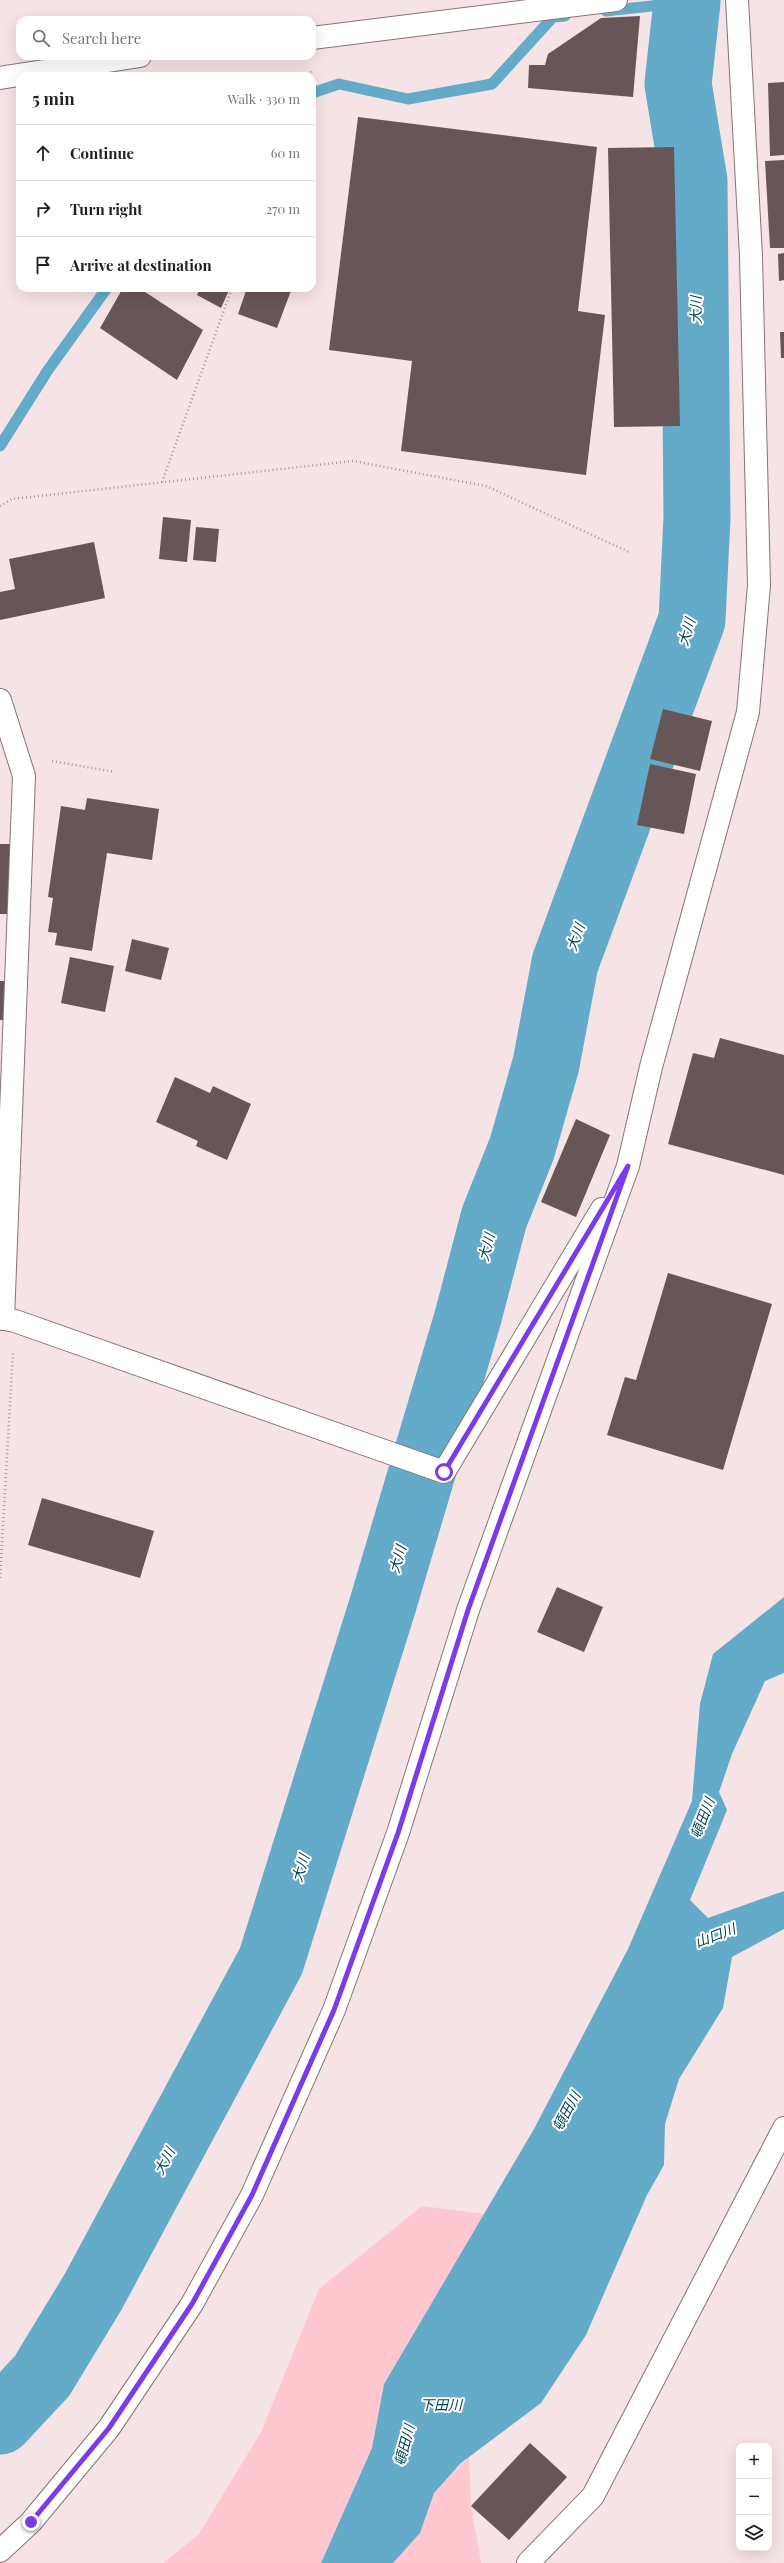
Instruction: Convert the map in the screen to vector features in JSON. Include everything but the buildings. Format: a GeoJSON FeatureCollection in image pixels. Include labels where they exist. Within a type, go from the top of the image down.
{"type":"FeatureCollection","features":[{"type":"Feature","properties":{"kind":"street"},"geometry":{"type":"LineString","coordinates":[[316,38],[616,0]]}},
{"type":"Feature","properties":{"kind":"street"},"geometry":{"type":"LineString","coordinates":[[0,2551],[31,2522],[109,2428],[192,2304],[252,2195],[334,2010],[398,1833],[468,1610],[628,1166],[651,1067],[748,712],[759,585],[751,256],[737,0]]}},
{"type":"Feature","properties":{"kind":"street"},"geometry":{"type":"LineString","coordinates":[[38,72],[115,60]]}},
{"type":"Feature","properties":{"kind":"street"},"geometry":{"type":"LineString","coordinates":[[0,78],[16,75]]}},
{"type":"Feature","properties":{"kind":"street"},"geometry":{"type":"LineString","coordinates":[[0,700],[24,776],[24,826],[6,1320],[444,1472],[628,1166]]}},
{"type":"Feature","properties":{"kind":"street"},"geometry":{"type":"LineString","coordinates":[[528,2563],[593,2496],[784,2128]]}},
{"type":"Feature","properties":{"kind":"path"},"geometry":{"type":"LineString","coordinates":[[162,482],[231,292]]}},
{"type":"Feature","properties":{"kind":"path"},"geometry":{"type":"LineString","coordinates":[[0,506],[12,499],[353,461],[486,486],[629,552]]}},
{"type":"Feature","properties":{"kind":"path"},"geometry":{"type":"LineString","coordinates":[[18,758],[37,758],[115,772]]}},
{"type":"Feature","properties":{"kind":"path"},"geometry":{"type":"LineString","coordinates":[[0,1578],[6,1320]]}},
{"type":"Feature","properties":{"kind":"shaded area"},"geometry":{"type":"Polygon","coordinates":[[[422,2206],[484,2214],[384,2384],[372,2448],[321,2563],[163,2563],[199,2534],[261,2432],[319,2289],[422,2206]]]}},
{"type":"Feature","properties":{"kind":"shaded area"},"geometry":{"type":"Polygon","coordinates":[[[469,2457],[471,2506],[481,2563],[393,2563],[420,2533],[433,2493],[469,2457]]]}},
{"type":"Feature","properties":{"kind":"water","name":"下田川"},"geometry":{"type":"Polygon","coordinates":[[[784,1597],[784,1673],[765,1681],[732,1754],[719,1792],[727,1810],[690,1900],[708,1918],[784,1891],[784,1929],[732,1957],[723,2008],[679,2079],[665,2124],[664,2165],[647,2195],[586,2335],[541,2403],[461,2463],[434,2493],[420,2533],[393,2563],[321,2563],[372,2448],[384,2384],[534,2129],[628,1949],[692,1801],[700,1704],[713,1654],[784,1597]]]}},
{"type":"Feature","properties":{"kind":"waterway"},"geometry":{"type":"LineString","coordinates":[[606,11],[687,2]]}},
{"type":"Feature","properties":{"kind":"waterway","name":"大川"},"geometry":{"type":"LineString","coordinates":[[0,2421],[42,2376],[93,2292],[271,1961],[383,1604],[468,1317],[494,1218],[522,1148],[546,1064],[565,963],[692,620],[697,517],[694,181],[678,84],[687,2]]}},
{"type":"Feature","properties":{"kind":"waterway"},"geometry":{"type":"LineString","coordinates":[[316,92],[339,84],[408,99],[492,84],[553,17],[565,16]]}},
{"type":"Feature","properties":{"kind":"waterway"},"geometry":{"type":"LineString","coordinates":[[0,446],[48,370],[104,292]]}},
{"type":"Feature","properties":{"kind":"route"},"geometry":{"type":"LineString","coordinates":[[31,2522],[109,2428],[192,2304],[252,2195],[334,2010],[398,1833],[468,1610],[628,1166],[444,1472]]}},
{"type":"Feature","properties":{"kind":"water label","name":"頓田川"},"geometry":{"type":"Point","coordinates":[702,1818]}},
{"type":"Feature","properties":{"kind":"water label","name":"山口川"},"geometry":{"type":"Point","coordinates":[715,1935]}},
{"type":"Feature","properties":{"kind":"water label","name":"頓田川"},"geometry":{"type":"Point","coordinates":[566,2111]}},
{"type":"Feature","properties":{"kind":"water label","name":"頓田川"},"geometry":{"type":"Point","coordinates":[404,2445]}}]}
